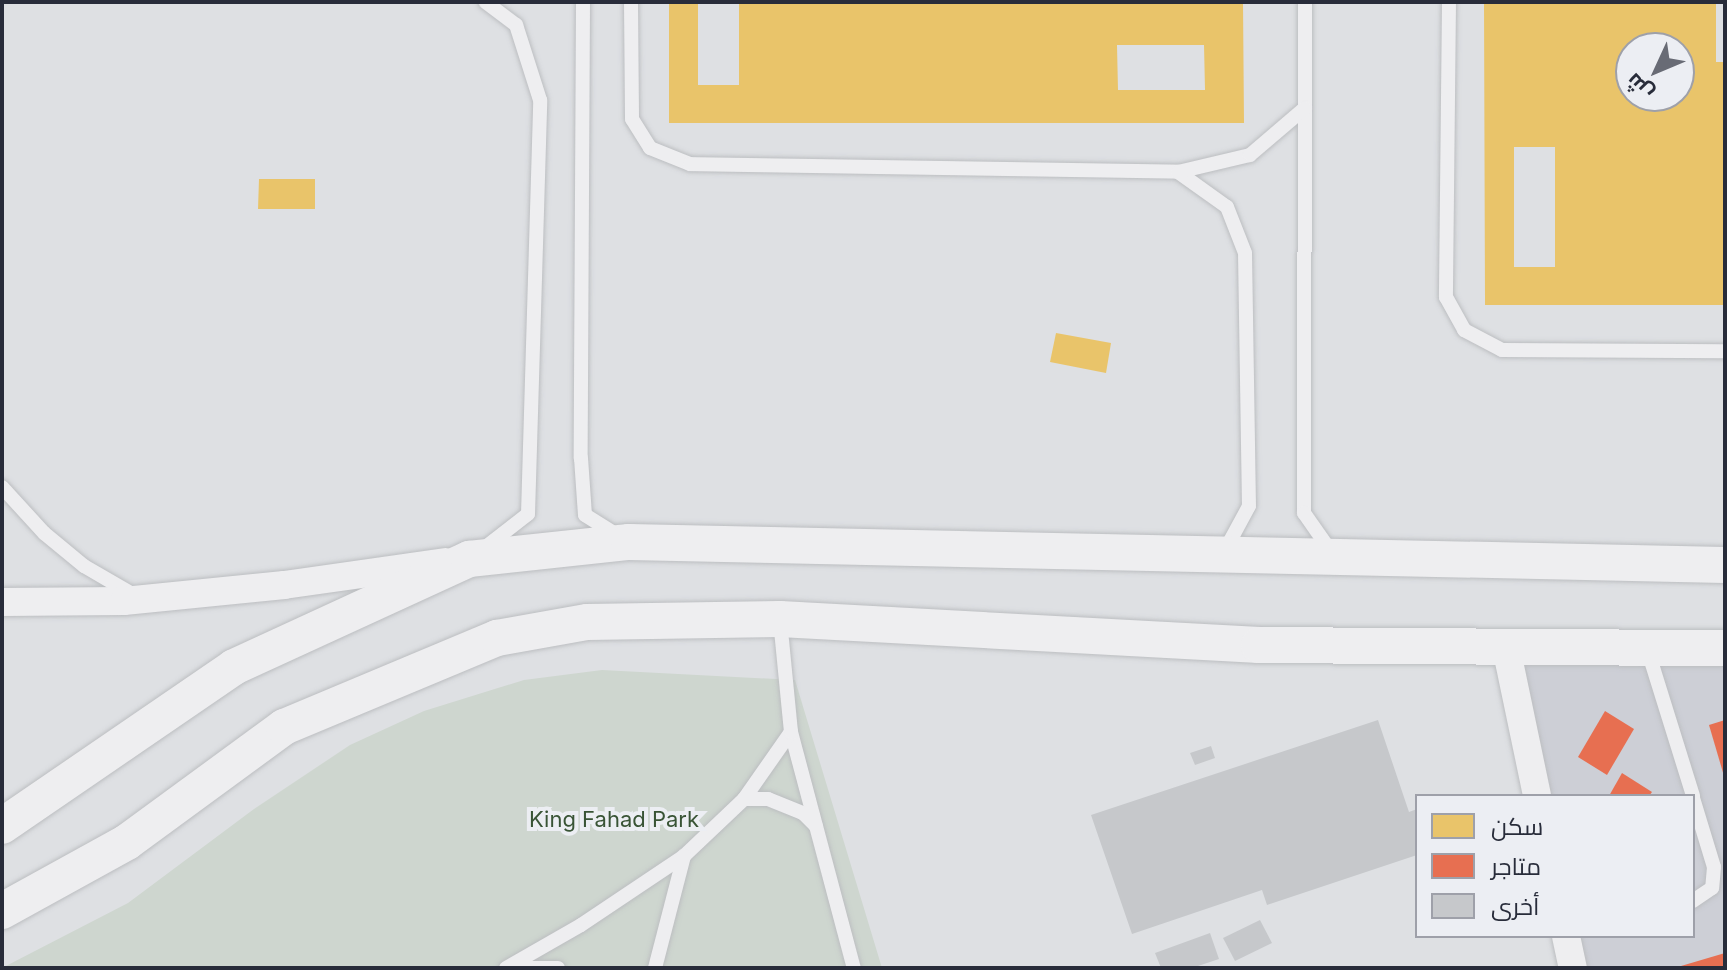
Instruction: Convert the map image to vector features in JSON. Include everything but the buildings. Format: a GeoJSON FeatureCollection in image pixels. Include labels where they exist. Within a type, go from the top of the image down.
{"type":"FeatureCollection","features":[{"type":"Feature","properties":{"kind":"street"},"geometry":{"type":"LineString","coordinates":[[2,602],[142,599],[284,585],[469,559],[629,542],[1725,565]]}},
{"type":"Feature","properties":{"kind":"street"},"geometry":{"type":"LineString","coordinates":[[2,826],[234,667],[469,559]]}},
{"type":"Feature","properties":{"kind":"street"},"geometry":{"type":"LineString","coordinates":[[2,911],[127,842],[284,727],[497,638],[587,622],[780,619],[1259,645],[1725,648]]}},
{"type":"Feature","properties":{"kind":"street"},"geometry":{"type":"LineString","coordinates":[[1506,647],[1537,794]]}},
{"type":"Feature","properties":{"kind":"street"},"geometry":{"type":"LineString","coordinates":[[1572,938],[1573,968]]}},
{"type":"Feature","properties":{"kind":"lane"},"geometry":{"type":"LineString","coordinates":[[469,559],[528,514],[540,100],[516,25],[486,2]]}},
{"type":"Feature","properties":{"kind":"lane"},"geometry":{"type":"LineString","coordinates":[[583,2],[581,458],[585,515],[629,542]]}},
{"type":"Feature","properties":{"kind":"lane"},"geometry":{"type":"LineString","coordinates":[[631,2],[632,119],[650,148],[690,164],[1178,172],[1250,155],[1305,108]]}},
{"type":"Feature","properties":{"kind":"lane"},"geometry":{"type":"LineString","coordinates":[[1305,2],[1304,513],[1335,557]]}},
{"type":"Feature","properties":{"kind":"lane"},"geometry":{"type":"LineString","coordinates":[[1449,2],[1446,297],[1464,330],[1502,350],[1725,351]]}},
{"type":"Feature","properties":{"kind":"lane"},"geometry":{"type":"LineString","coordinates":[[1178,172],[1227,207],[1245,253],[1249,506],[1223,555]]}},
{"type":"Feature","properties":{"kind":"lane"},"geometry":{"type":"LineString","coordinates":[[2,487],[44,533],[84,566],[142,599]]}},
{"type":"Feature","properties":{"kind":"lane"},"geometry":{"type":"LineString","coordinates":[[780,619],[791,732],[854,968]]}},
{"type":"Feature","properties":{"kind":"lane"},"geometry":{"type":"LineString","coordinates":[[1647,648],[1692,794]]}},
{"type":"Feature","properties":{"kind":"lane"},"geometry":{"type":"LineString","coordinates":[[506,968],[581,925],[684,856],[744,799],[791,732]]}},
{"type":"Feature","properties":{"kind":"lane"},"geometry":{"type":"LineString","coordinates":[[744,799],[768,799],[803,813],[819,829]]}},
{"type":"Feature","properties":{"kind":"lane"},"geometry":{"type":"LineString","coordinates":[[1695,804],[1714,867],[1712,888],[1695,900]]}},
{"type":"Feature","properties":{"kind":"lane"},"geometry":{"type":"LineString","coordinates":[[655,968],[684,856]]}},
{"type":"Feature","properties":{"kind":"lane"},"geometry":{"type":"LineString","coordinates":[[525,968],[558,968]]}},
{"type":"Feature","properties":{"kind":"shaded area"},"geometry":{"type":"Polygon","coordinates":[[[1506,647],[1725,648],[1725,968],[1573,968],[1566,938],[1695,938],[1695,794],[1537,794],[1506,647]]]}},
{"type":"Feature","properties":{"kind":"green space","name":"King Fahad Park"},"geometry":{"type":"Polygon","coordinates":[[[602,670],[795,680],[882,968],[2,968],[128,903],[254,809],[350,745],[424,711],[524,680],[602,670]]]}}]}
